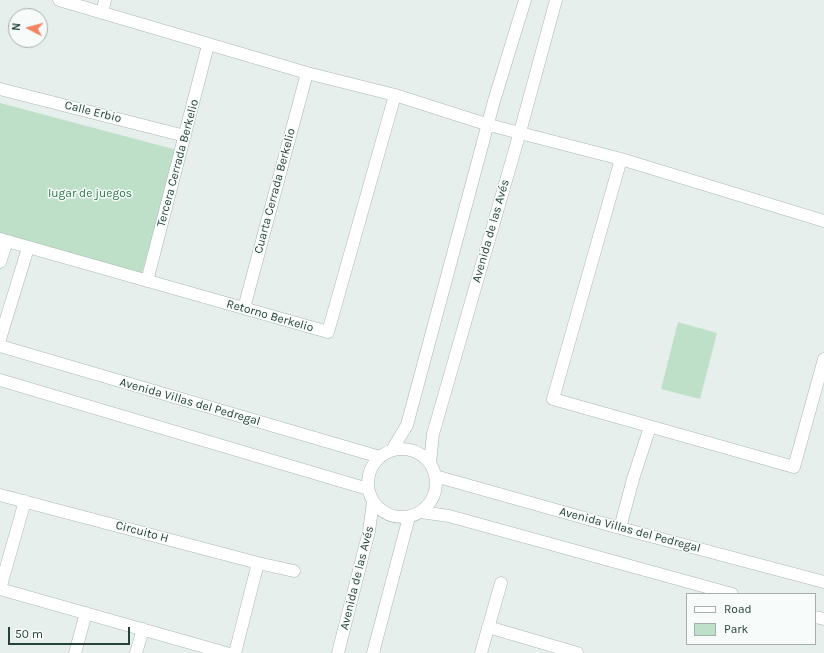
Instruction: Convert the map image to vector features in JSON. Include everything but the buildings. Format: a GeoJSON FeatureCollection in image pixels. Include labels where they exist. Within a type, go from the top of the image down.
{"type":"FeatureCollection","features":[{"type":"Feature","properties":{"kind":"street"},"geometry":{"type":"LineString","coordinates":[[59,0],[208,45],[394,96],[489,125],[621,159],[824,221]]}},
{"type":"Feature","properties":{"kind":"street"},"geometry":{"type":"LineString","coordinates":[[102,13],[105,0]]}},
{"type":"Feature","properties":{"kind":"street"},"geometry":{"type":"LineString","coordinates":[[392,450],[407,425],[489,125],[494,101],[525,0]]}},
{"type":"Feature","properties":{"kind":"street","name":"Avenida de las Avés"},"geometry":{"type":"LineString","coordinates":[[430,463],[433,434],[520,132],[556,0]]}},
{"type":"Feature","properties":{"kind":"street","name":"Tercera Cerrada Berkelio"},"geometry":{"type":"LineString","coordinates":[[146,280],[208,45]]}},
{"type":"Feature","properties":{"kind":"street","name":"Cuarta Cerrada Berkelio"},"geometry":{"type":"LineString","coordinates":[[244,308],[307,73]]}},
{"type":"Feature","properties":{"kind":"street","name":"Calle Erbio"},"geometry":{"type":"LineString","coordinates":[[0,88],[185,136]]}},
{"type":"Feature","properties":{"kind":"street","name":"Retorno Berkelio"},"geometry":{"type":"LineString","coordinates":[[3,240],[328,332],[394,96]]}},
{"type":"Feature","properties":{"kind":"street"},"geometry":{"type":"LineString","coordinates":[[621,159],[553,399],[794,467],[824,359]]}},
{"type":"Feature","properties":{"kind":"street"},"geometry":{"type":"LineString","coordinates":[[0,262],[3,240]]}},
{"type":"Feature","properties":{"kind":"street"},"geometry":{"type":"LineString","coordinates":[[0,339],[28,248]]}},
{"type":"Feature","properties":{"kind":"street","name":"Avenida Villas del Pedregal"},"geometry":{"type":"LineString","coordinates":[[0,346],[380,457]]}},
{"type":"Feature","properties":{"kind":"street"},"geometry":{"type":"LineString","coordinates":[[0,380],[368,489]]}},
{"type":"Feature","properties":{"kind":"street"},"geometry":{"type":"LineString","coordinates":[[620,528],[633,479],[650,426]]}},
{"type":"Feature","properties":{"kind":"street"},"geometry":{"type":"LineString","coordinates":[[406,449],[420,453],[430,463],[436,476],[436,490],[430,502],[421,512],[408,517],[395,516],[382,511],[373,502],[368,489],[368,477],[372,466],[380,457],[392,450],[406,449]]}},
{"type":"Feature","properties":{"kind":"street","name":"Avenida Villas del Pedregal"},"geometry":{"type":"LineString","coordinates":[[436,476],[620,528],[824,582]]}},
{"type":"Feature","properties":{"kind":"street","name":"Circuito H"},"geometry":{"type":"LineString","coordinates":[[0,494],[258,563],[294,571]]}},
{"type":"Feature","properties":{"kind":"street"},"geometry":{"type":"LineString","coordinates":[[25,501],[0,589],[226,653]]}},
{"type":"Feature","properties":{"kind":"street","name":"Avenida de las Avés"},"geometry":{"type":"LineString","coordinates":[[338,653],[369,531],[373,502]]}},
{"type":"Feature","properties":{"kind":"street"},"geometry":{"type":"LineString","coordinates":[[421,512],[449,516],[728,593]]}},
{"type":"Feature","properties":{"kind":"street"},"geometry":{"type":"LineString","coordinates":[[372,653],[408,517]]}},
{"type":"Feature","properties":{"kind":"street"},"geometry":{"type":"LineString","coordinates":[[235,653],[258,563]]}},
{"type":"Feature","properties":{"kind":"street"},"geometry":{"type":"LineString","coordinates":[[481,653],[501,583]]}},
{"type":"Feature","properties":{"kind":"street"},"geometry":{"type":"LineString","coordinates":[[75,653],[86,613]]}},
{"type":"Feature","properties":{"kind":"street"},"geometry":{"type":"LineString","coordinates":[[488,627],[577,653]]}},
{"type":"Feature","properties":{"kind":"street"},"geometry":{"type":"LineString","coordinates":[[136,653],[143,629]]}},
{"type":"Feature","properties":{"kind":"green space","name":"lugar de juegos"},"geometry":{"type":"Polygon","coordinates":[[[0,103],[177,150],[141,276],[0,236],[0,103]]]}},
{"type":"Feature","properties":{"kind":"green space"},"geometry":{"type":"Polygon","coordinates":[[[678,322],[717,333],[700,399],[661,389],[678,322]]]}}]}
